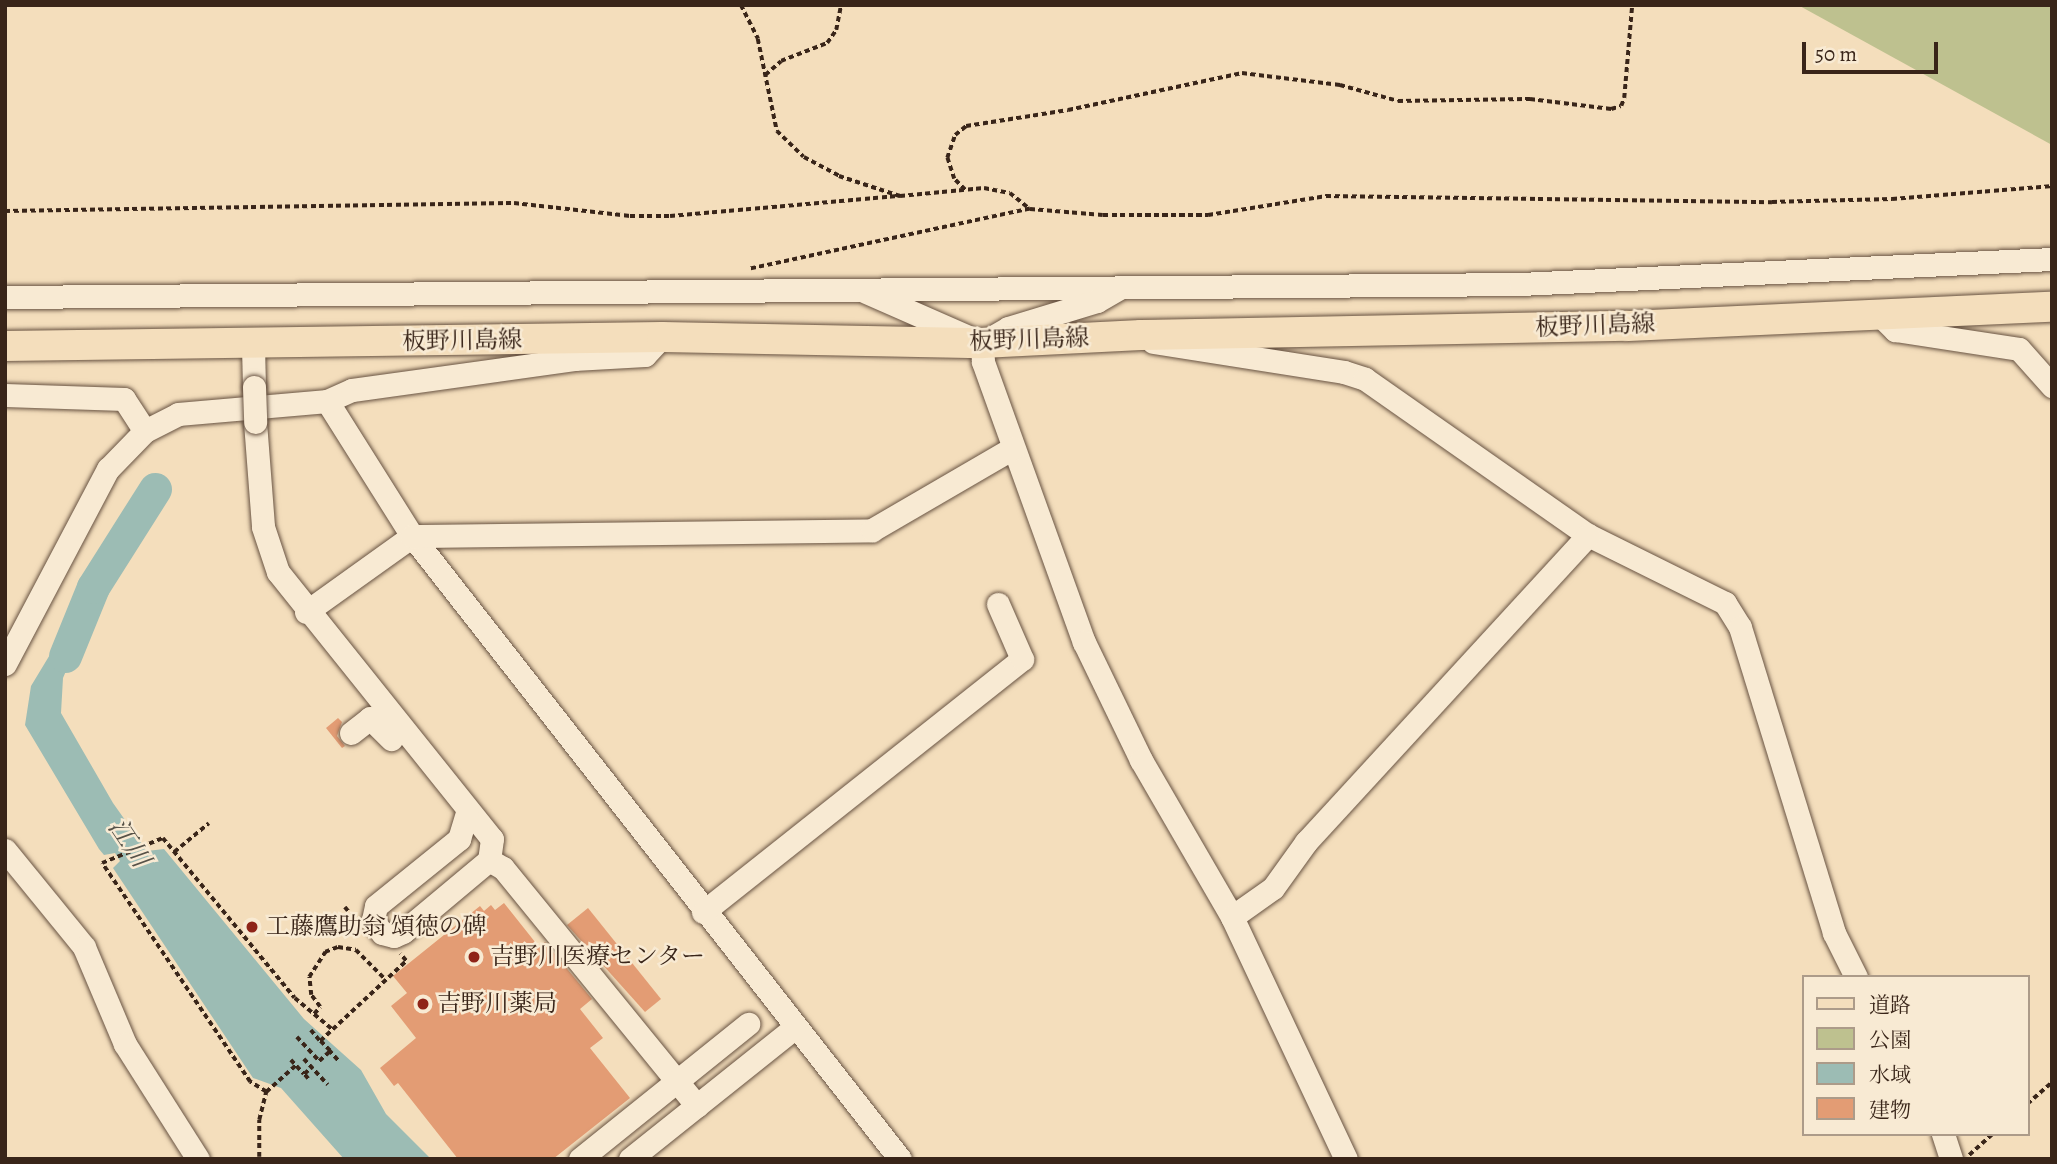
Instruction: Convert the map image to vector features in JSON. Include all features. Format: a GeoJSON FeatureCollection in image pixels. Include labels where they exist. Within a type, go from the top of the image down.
{"type":"FeatureCollection","features":[{"type":"Feature","properties":{"kind":"main road","name":"板野川島線"},"geometry":{"type":"LineString","coordinates":[[5,346],[253,346],[662,337],[982,343],[1141,335],[1627,326],[2052,307]]}},
{"type":"Feature","properties":{"kind":"street"},"geometry":{"type":"LineString","coordinates":[[5,298],[1520,284],[2052,259]]}},
{"type":"Feature","properties":{"kind":"street"},"geometry":{"type":"LineString","coordinates":[[982,343],[1008,328],[1097,301],[1123,286]]}},
{"type":"Feature","properties":{"kind":"street"},"geometry":{"type":"LineString","coordinates":[[860,289],[982,343]]}},
{"type":"Feature","properties":{"kind":"street"},"geometry":{"type":"LineString","coordinates":[[1879,314],[1895,330],[2019,349],[2052,386]]}},
{"type":"Feature","properties":{"kind":"street"},"geometry":{"type":"LineString","coordinates":[[1141,335],[1161,346],[1344,372],[1365,380],[1588,535],[1725,603],[1734,614],[1834,933],[1855,975]]}},
{"type":"Feature","properties":{"kind":"street"},"geometry":{"type":"LineString","coordinates":[[5,664],[108,469],[145,431],[194,410],[327,401],[352,390],[574,359],[645,355],[662,337]]}},
{"type":"Feature","properties":{"kind":"street"},"geometry":{"type":"LineString","coordinates":[[982,343],[982,362],[1064,594],[1109,698],[1232,917],[1346,1159]]}},
{"type":"Feature","properties":{"kind":"street"},"geometry":{"type":"LineString","coordinates":[[253,346],[257,484],[269,548],[278,572],[466,821]]}},
{"type":"Feature","properties":{"kind":"street"},"geometry":{"type":"LineString","coordinates":[[5,394],[124,399],[145,431]]}},
{"type":"Feature","properties":{"kind":"street"},"geometry":{"type":"LineString","coordinates":[[327,401],[412,536],[703,912],[900,1159]]}},
{"type":"Feature","properties":{"kind":"street"},"geometry":{"type":"LineString","coordinates":[[306,612],[412,536],[872,530],[1013,448]]}},
{"type":"Feature","properties":{"kind":"street"},"geometry":{"type":"LineString","coordinates":[[1232,917],[1273,888],[1306,842],[1588,535]]}},
{"type":"Feature","properties":{"kind":"street"},"geometry":{"type":"LineString","coordinates":[[703,912],[1022,659],[998,604]]}},
{"type":"Feature","properties":{"kind":"street"},"geometry":{"type":"LineString","coordinates":[[375,698],[347,728],[370,718],[376,721],[466,821],[492,839],[489,860],[404,932],[388,936],[378,930],[373,920],[376,905],[459,839],[466,821]]}},
{"type":"Feature","properties":{"kind":"street"},"geometry":{"type":"LineString","coordinates":[[5,850],[84,947],[125,1044],[198,1159]]}},
{"type":"Feature","properties":{"kind":"street"},"geometry":{"type":"LineString","coordinates":[[489,860],[503,867],[697,1106]]}},
{"type":"Feature","properties":{"kind":"street"},"geometry":{"type":"LineString","coordinates":[[580,1159],[748,1024]]}},
{"type":"Feature","properties":{"kind":"street"},"geometry":{"type":"LineString","coordinates":[[630,1159],[794,1028]]}},
{"type":"Feature","properties":{"kind":"street"},"geometry":{"type":"LineString","coordinates":[[1944,1136],[1951,1159]]}},
{"type":"Feature","properties":{"kind":"path"},"geometry":{"type":"LineString","coordinates":[[741,5],[754,25],[771,118],[788,144],[839,176],[900,196]]}},
{"type":"Feature","properties":{"kind":"path"},"geometry":{"type":"LineString","coordinates":[[765,75],[781,61],[827,43],[836,30],[841,5]]}},
{"type":"Feature","properties":{"kind":"path"},"geometry":{"type":"LineString","coordinates":[[965,190],[954,179],[947,158],[955,135],[966,126],[1068,110],[1242,73],[1340,85],[1398,101],[1530,99],[1611,109],[1621,106],[1624,98],[1632,5]]}},
{"type":"Feature","properties":{"kind":"path"},"geometry":{"type":"LineString","coordinates":[[745,270],[1030,209],[1103,215],[1208,215],[1326,196],[1772,202],[2052,186]]}},
{"type":"Feature","properties":{"kind":"path"},"geometry":{"type":"LineString","coordinates":[[5,211],[514,203],[630,216],[670,216],[965,190],[1010,193],[1030,209]]}},
{"type":"Feature","properties":{"kind":"path"},"geometry":{"type":"LineString","coordinates":[[174,852],[209,822]]}},
{"type":"Feature","properties":{"kind":"path"},"geometry":{"type":"LineString","coordinates":[[266,1093],[250,1082],[102,863],[163,838],[236,930],[314,1014],[332,1029]]}},
{"type":"Feature","properties":{"kind":"path"},"geometry":{"type":"LineString","coordinates":[[314,1014],[320,1007],[312,995],[309,977],[325,952],[338,947],[356,950],[386,980]]}},
{"type":"Feature","properties":{"kind":"path"},"geometry":{"type":"LineString","coordinates":[[320,1041],[406,961],[397,951]]}},
{"type":"Feature","properties":{"kind":"path"},"geometry":{"type":"LineString","coordinates":[[311,1030],[339,1061]]}},
{"type":"Feature","properties":{"kind":"path"},"geometry":{"type":"LineString","coordinates":[[297,1037],[319,1061]]}},
{"type":"Feature","properties":{"kind":"path"},"geometry":{"type":"LineString","coordinates":[[304,1074],[310,1065],[330,1051]]}},
{"type":"Feature","properties":{"kind":"path"},"geometry":{"type":"LineString","coordinates":[[304,1059],[328,1085]]}},
{"type":"Feature","properties":{"kind":"path"},"geometry":{"type":"LineString","coordinates":[[291,1060],[309,1079]]}},
{"type":"Feature","properties":{"kind":"path"},"geometry":{"type":"LineString","coordinates":[[259,1157],[259,1120],[266,1093],[296,1066]]}},
{"type":"Feature","properties":{"kind":"path"},"geometry":{"type":"LineString","coordinates":[[2029,1102],[2052,1082]]}},
{"type":"Feature","properties":{"kind":"path"},"geometry":{"type":"LineString","coordinates":[[1964,1159],[1990,1136]]}},
{"type":"Feature","properties":{"kind":"green space"},"geometry":{"type":"Polygon","coordinates":[[[1798,5],[2052,5],[2052,145],[1798,5]]]}},
{"type":"Feature","properties":{"kind":"water"},"geometry":{"type":"Polygon","coordinates":[[[77,610],[89,617],[63,678],[61,713],[113,803],[147,851],[164,849],[304,1019],[361,1070],[386,1114],[431,1159],[344,1159],[281,1088],[253,1078],[113,868],[120,861],[115,853],[104,855],[99,849],[25,725],[31,686],[77,610]]]}},
{"type":"Feature","properties":{"kind":"building"},"geometry":{"type":"Polygon","coordinates":[[[338,718],[342,722],[337,736],[345,746],[342,748],[326,728],[338,718]]]}},
{"type":"Feature","properties":{"kind":"building"},"geometry":{"type":"Polygon","coordinates":[[[504,903],[539,947],[545,942],[592,999],[580,1009],[603,1038],[590,1048],[630,1098],[553,1159],[458,1159],[398,1083],[394,1086],[380,1068],[416,1038],[391,1006],[407,993],[393,976],[480,906],[484,911],[491,905],[495,910],[504,903]]]}},
{"type":"Feature","properties":{"kind":"building"},"geometry":{"type":"Polygon","coordinates":[[[588,908],[661,999],[645,1012],[567,925],[588,908]]]}},
{"type":"Feature","properties":{"kind":"waterway","name":"江川"},"geometry":{"type":"LineString","coordinates":[[65,656],[93,587],[155,489]]}},
{"type":"Feature","properties":{"kind":"place","name":"工藤鷹助翁 頌徳の碑"},"geometry":{"type":"Point","coordinates":[252,927]}},
{"type":"Feature","properties":{"kind":"place","name":"吉野川医療センター"},"geometry":{"type":"Point","coordinates":[474,957]}},
{"type":"Feature","properties":{"kind":"place","name":"吉野川薬局"},"geometry":{"type":"Point","coordinates":[423,1004]}}]}
